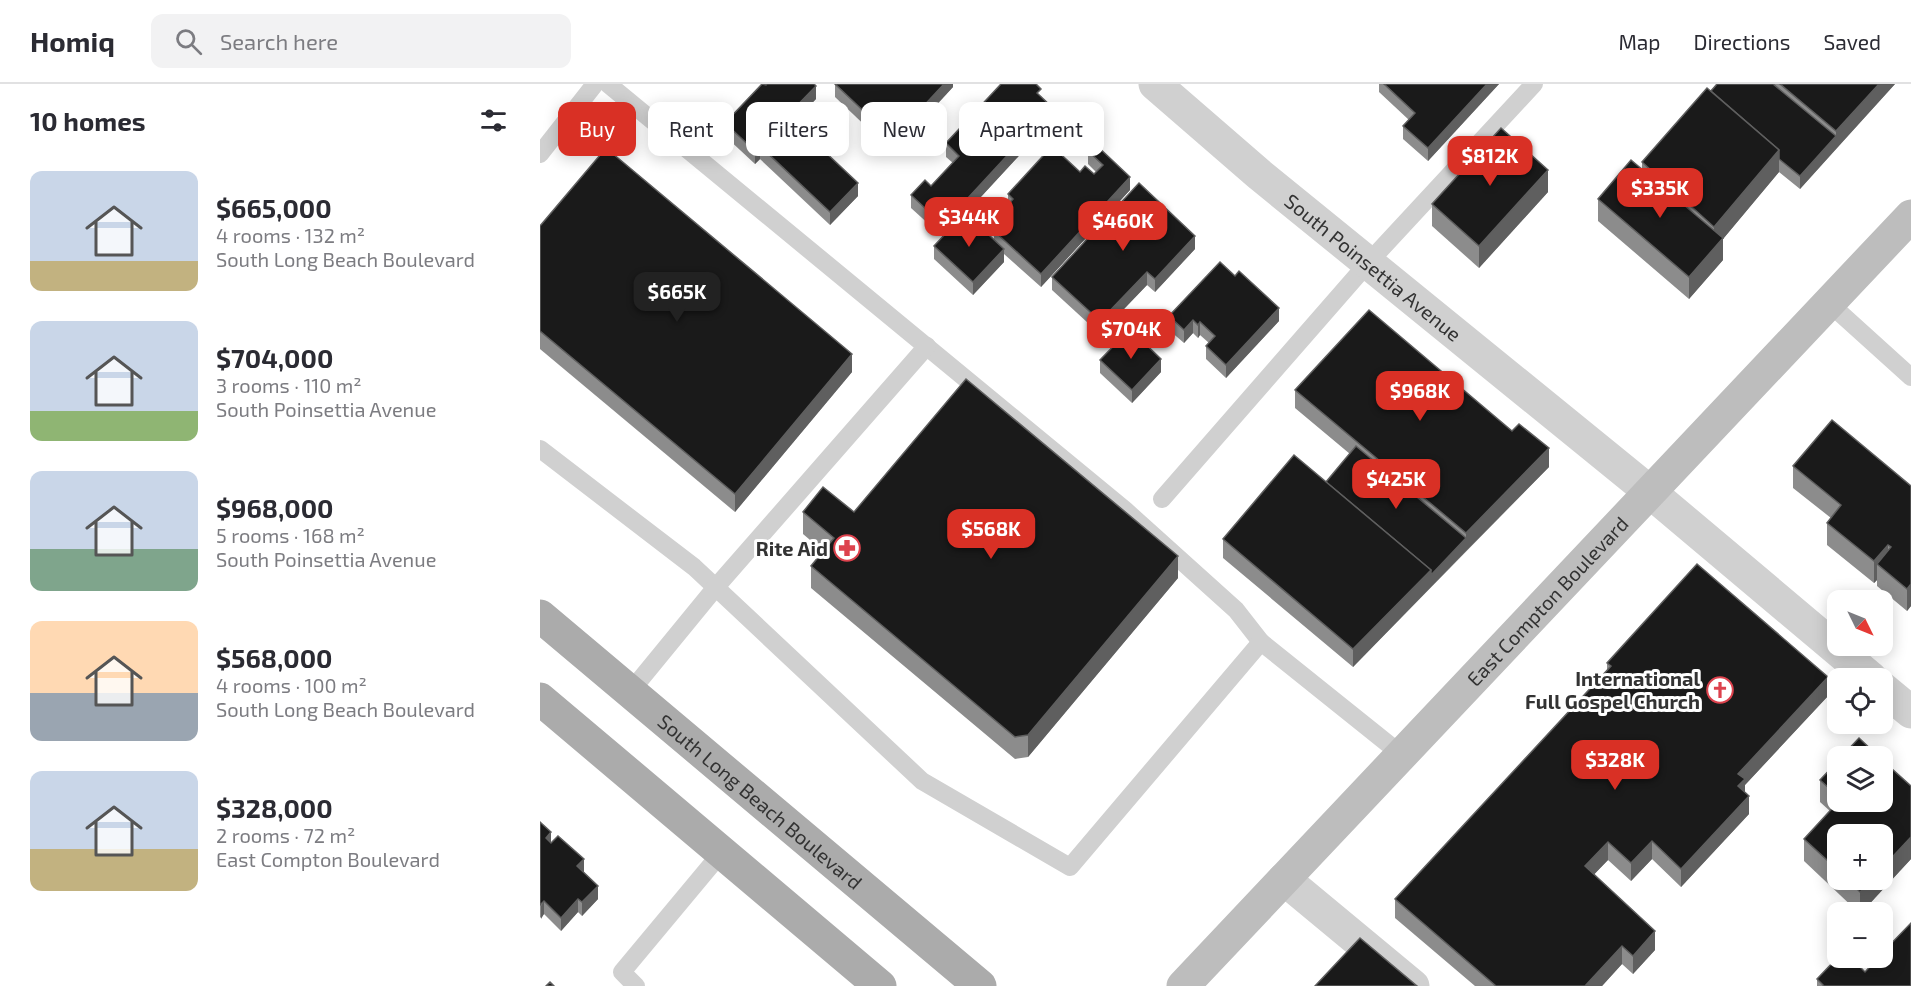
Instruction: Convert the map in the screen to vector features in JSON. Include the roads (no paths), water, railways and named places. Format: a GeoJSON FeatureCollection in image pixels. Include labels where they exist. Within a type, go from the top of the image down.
{"type":"FeatureCollection","features":[{"type":"Feature","properties":{"kind":"main road","name":"East Compton Boulevard"},"geometry":{"type":"LineString","coordinates":[[1183,986],[1911,216]]}},
{"type":"Feature","properties":{"kind":"main road","name":"South Long Beach Boulevard"},"geometry":{"type":"LineString","coordinates":[[540,616],[980,986]]}},
{"type":"Feature","properties":{"kind":"main road"},"geometry":{"type":"LineString","coordinates":[[540,699],[880,986]]}},
{"type":"Feature","properties":{"kind":"street","name":"South Poinsettia Avenue"},"geometry":{"type":"LineString","coordinates":[[1155,84],[1260,175],[1650,492],[1859,668]]}},
{"type":"Feature","properties":{"kind":"street"},"geometry":{"type":"LineString","coordinates":[[1893,697],[1911,711]]}},
{"type":"Feature","properties":{"kind":"street"},"geometry":{"type":"LineString","coordinates":[[1284,879],[1413,986]]}},
{"type":"Feature","properties":{"kind":"lane"},"geometry":{"type":"LineString","coordinates":[[540,154],[595,84]]}},
{"type":"Feature","properties":{"kind":"lane"},"geometry":{"type":"LineString","coordinates":[[608,84],[1125,510],[1236,610],[1261,642],[1402,755]]}},
{"type":"Feature","properties":{"kind":"lane"},"geometry":{"type":"LineString","coordinates":[[1162,499],[1368,263],[1534,84]]}},
{"type":"Feature","properties":{"kind":"lane"},"geometry":{"type":"LineString","coordinates":[[1829,303],[1911,377]]}},
{"type":"Feature","properties":{"kind":"lane"},"geometry":{"type":"LineString","coordinates":[[630,692],[716,587],[927,346]]}},
{"type":"Feature","properties":{"kind":"lane"},"geometry":{"type":"LineString","coordinates":[[540,448],[694,567],[922,781],[1070,867],[1261,642]]}},
{"type":"Feature","properties":{"kind":"lane"},"geometry":{"type":"LineString","coordinates":[[636,986],[621,972],[722,852]]}},
{"type":"Feature","properties":{"kind":"place","name":"Rite Aid"},"geometry":{"type":"Point","coordinates":[847,548]}},
{"type":"Feature","properties":{"kind":"place","name":"International Full Gospel Church"},"geometry":{"type":"Point","coordinates":[1720,690]}}]}
